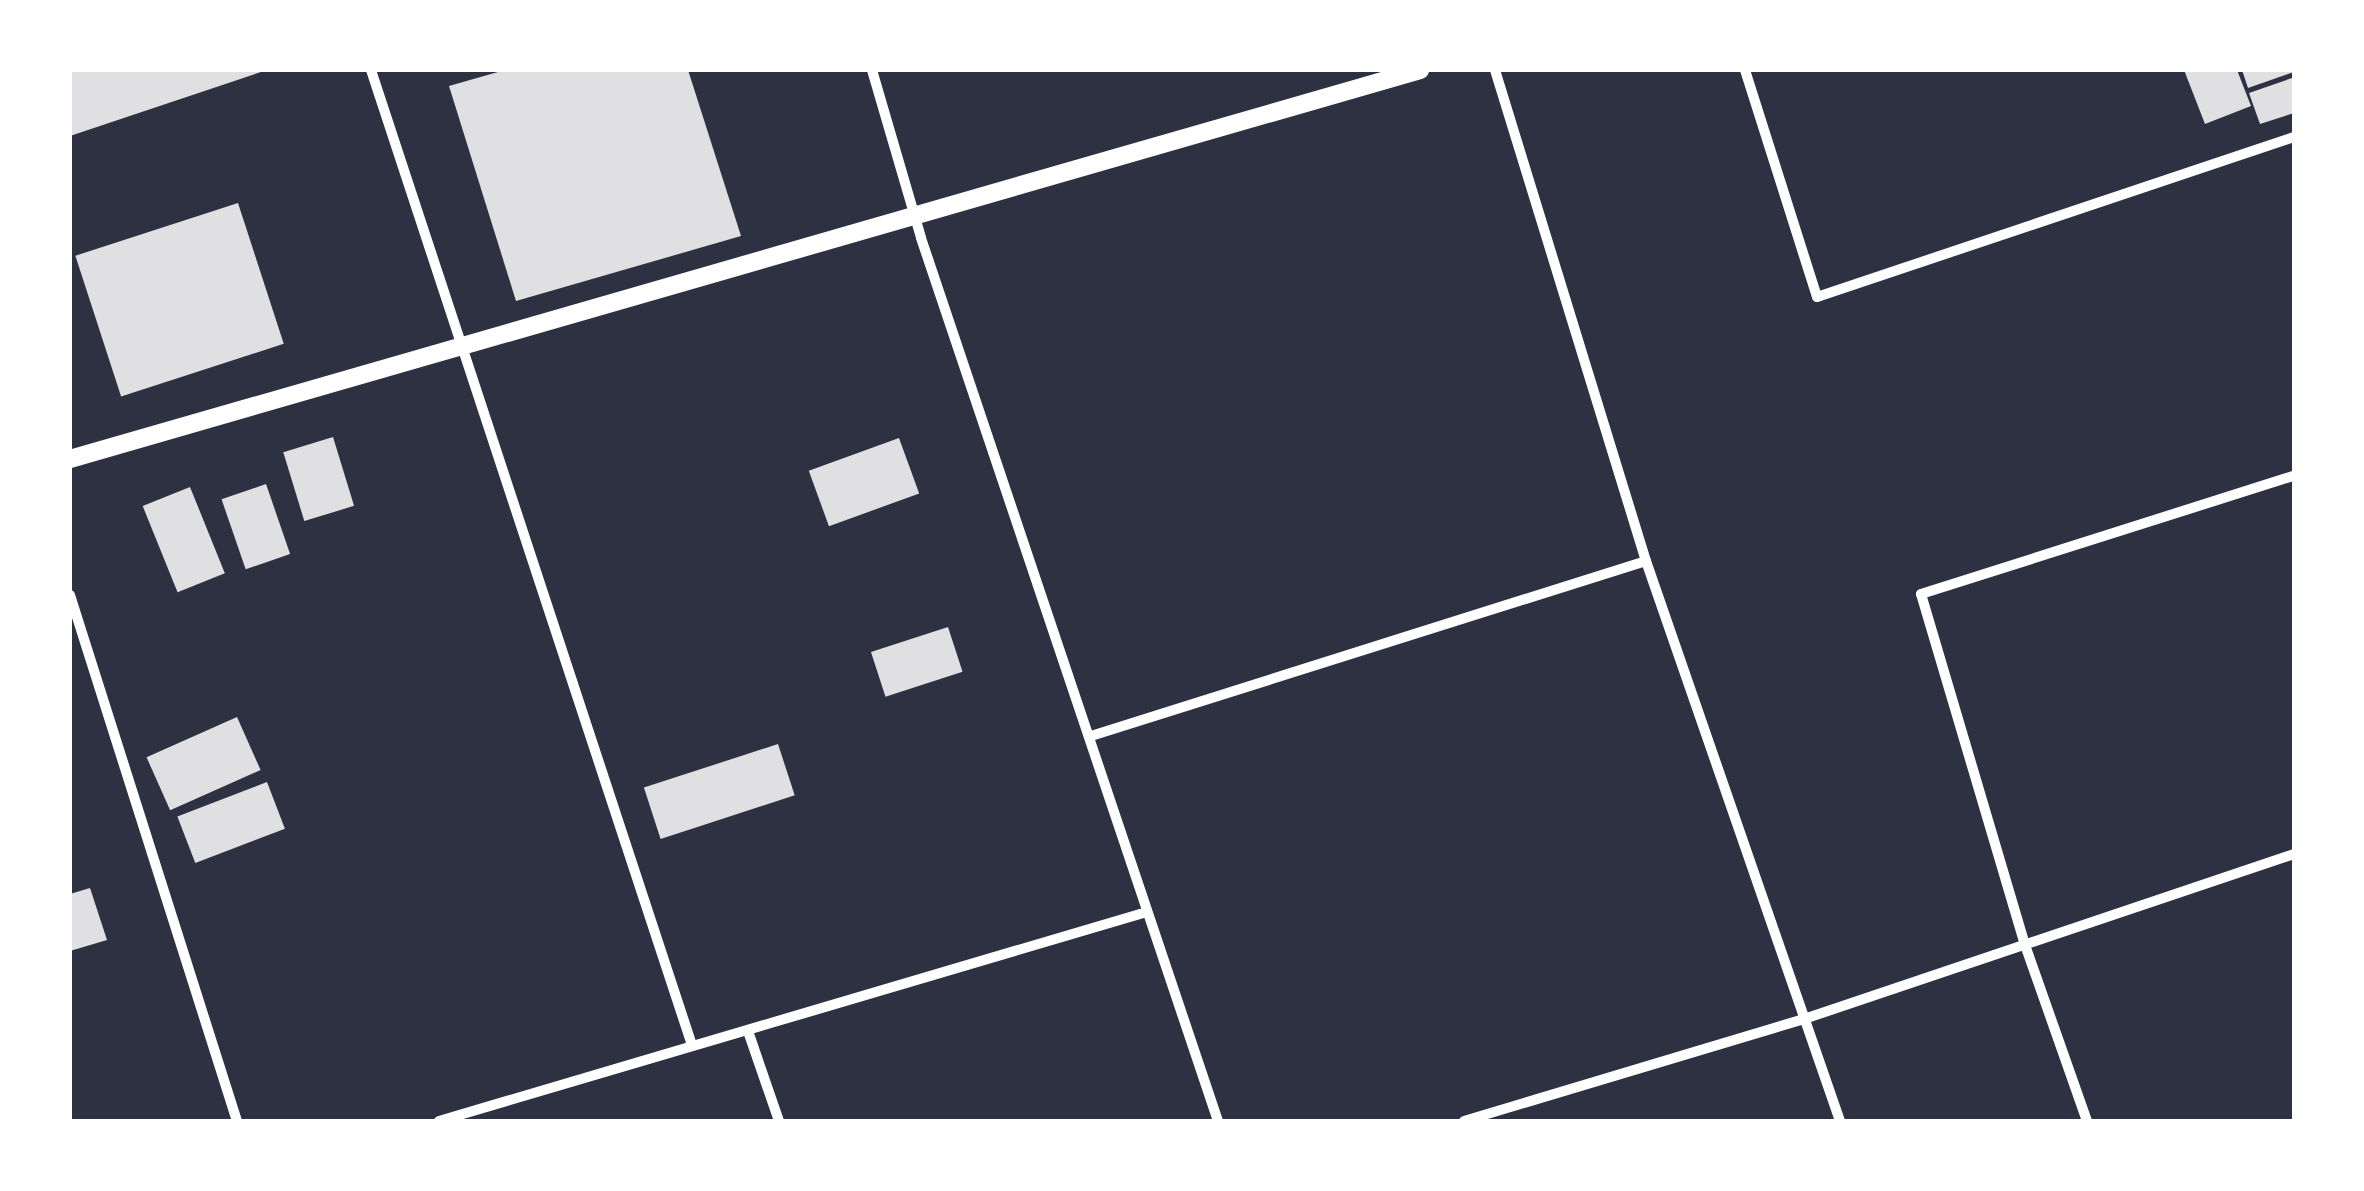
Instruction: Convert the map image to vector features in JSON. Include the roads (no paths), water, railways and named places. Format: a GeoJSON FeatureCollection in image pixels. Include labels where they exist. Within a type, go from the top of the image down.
{"type":"FeatureCollection","features":[{"type":"Feature","properties":{"kind":"street"},"geometry":{"type":"LineString","coordinates":[[370,70],[457,348],[692,1045]]}},
{"type":"Feature","properties":{"kind":"street"},"geometry":{"type":"LineString","coordinates":[[872,70],[916,217],[1218,1121]]}},
{"type":"Feature","properties":{"kind":"street"},"geometry":{"type":"LineString","coordinates":[[70,459],[1420,70]]}},
{"type":"Feature","properties":{"kind":"street"},"geometry":{"type":"LineString","coordinates":[[1494,70],[1646,561],[1840,1121]]}},
{"type":"Feature","properties":{"kind":"street"},"geometry":{"type":"LineString","coordinates":[[1744,70],[1816,297],[2294,137]]}},
{"type":"Feature","properties":{"kind":"street"},"geometry":{"type":"LineString","coordinates":[[2087,1121],[2026,944],[1921,594],[2294,476]]}},
{"type":"Feature","properties":{"kind":"street"},"geometry":{"type":"LineString","coordinates":[[1091,736],[1646,561]]}},
{"type":"Feature","properties":{"kind":"street"},"geometry":{"type":"LineString","coordinates":[[70,595],[237,1121]]}},
{"type":"Feature","properties":{"kind":"street"},"geometry":{"type":"LineString","coordinates":[[1464,1121],[1807,1018],[2294,854]]}},
{"type":"Feature","properties":{"kind":"street"},"geometry":{"type":"LineString","coordinates":[[439,1121],[692,1045],[749,1034],[1147,912]]}},
{"type":"Feature","properties":{"kind":"street"},"geometry":{"type":"LineString","coordinates":[[749,1034],[779,1121]]}}]}
